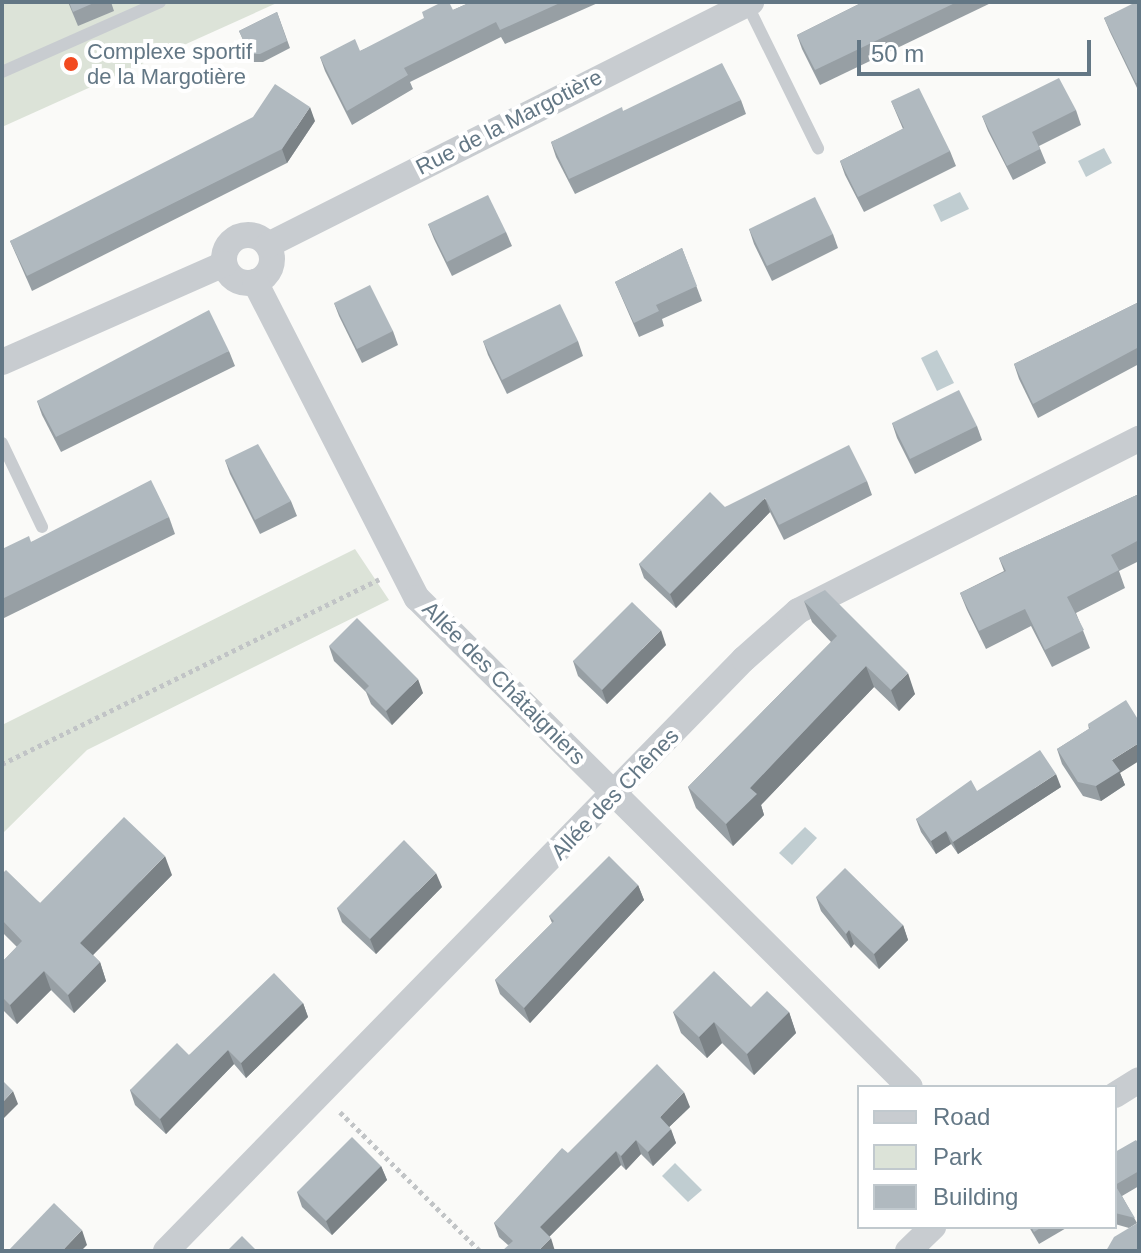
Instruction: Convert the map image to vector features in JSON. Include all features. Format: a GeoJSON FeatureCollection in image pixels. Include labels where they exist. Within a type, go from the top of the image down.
{"type":"FeatureCollection","features":[{"type":"Feature","properties":{"kind":"street","name":"Rue de la Margotière"},"geometry":{"type":"LineString","coordinates":[[268,245],[749,3]]}},
{"type":"Feature","properties":{"kind":"street"},"geometry":{"type":"LineString","coordinates":[[240,236],[255,236],[268,245],[270,269],[255,282],[236,281],[224,264],[227,246],[240,236]]}},
{"type":"Feature","properties":{"kind":"street"},"geometry":{"type":"LineString","coordinates":[[2,362],[224,264]]}},
{"type":"Feature","properties":{"kind":"street","name":"Allée des Châtaigniers"},"geometry":{"type":"LineString","coordinates":[[255,282],[417,598],[908,1085]]}},
{"type":"Feature","properties":{"kind":"street","name":"Allée des Chênes"},"geometry":{"type":"LineString","coordinates":[[166,1251],[798,611],[1139,439]]}},
{"type":"Feature","properties":{"kind":"street"},"geometry":{"type":"LineString","coordinates":[[1117,1094],[1139,1080]]}},
{"type":"Feature","properties":{"kind":"street"},"geometry":{"type":"LineString","coordinates":[[908,1251],[931,1229]]}},
{"type":"Feature","properties":{"kind":"lane"},"geometry":{"type":"LineString","coordinates":[[2,72],[160,2]]}},
{"type":"Feature","properties":{"kind":"lane"},"geometry":{"type":"LineString","coordinates":[[749,3],[818,148]]}},
{"type":"Feature","properties":{"kind":"lane"},"geometry":{"type":"LineString","coordinates":[[2,443],[42,527]]}},
{"type":"Feature","properties":{"kind":"path"},"geometry":{"type":"LineString","coordinates":[[2,764],[401,568]]}},
{"type":"Feature","properties":{"kind":"path"},"geometry":{"type":"LineString","coordinates":[[323,1094],[480,1251]]}},
{"type":"Feature","properties":{"kind":"green space","name":"Complexe sportif de la Margotière"},"geometry":{"type":"Polygon","coordinates":[[[2,2],[279,2],[2,127],[2,2]]]}},
{"type":"Feature","properties":{"kind":"green space"},"geometry":{"type":"Polygon","coordinates":[[[355,549],[389,600],[87,750],[2,834],[2,725],[355,549]]]}},
{"type":"Feature","properties":{"kind":"shaded area"},"geometry":{"type":"Polygon","coordinates":[[[1104,148],[1112,163],[1086,177],[1078,161],[1104,148]]]}},
{"type":"Feature","properties":{"kind":"shaded area"},"geometry":{"type":"Polygon","coordinates":[[[960,192],[969,209],[941,222],[933,205],[960,192]]]}},
{"type":"Feature","properties":{"kind":"shaded area"},"geometry":{"type":"Polygon","coordinates":[[[937,350],[954,383],[937,391],[921,358],[937,350]]]}},
{"type":"Feature","properties":{"kind":"shaded area"},"geometry":{"type":"Polygon","coordinates":[[[805,827],[817,838],[792,865],[779,853],[805,827]]]}},
{"type":"Feature","properties":{"kind":"shaded area"},"geometry":{"type":"Polygon","coordinates":[[[675,1163],[702,1190],[688,1202],[662,1176],[675,1163]]]}},
{"type":"Feature","properties":{"kind":"building"},"geometry":{"type":"Polygon","coordinates":[[[69,2],[96,2],[73,12],[69,2]]]}},
{"type":"Feature","properties":{"kind":"building"},"geometry":{"type":"Polygon","coordinates":[[[442,2],[449,2],[453,10],[471,2],[562,2],[500,30],[496,22],[404,68],[408,75],[347,111],[320,57],[355,39],[360,51],[424,18],[422,12],[442,2]]]}},
{"type":"Feature","properties":{"kind":"building"},"geometry":{"type":"Polygon","coordinates":[[[863,2],[957,2],[815,70],[797,35],[863,2]]]}},
{"type":"Feature","properties":{"kind":"building"},"geometry":{"type":"Polygon","coordinates":[[[1139,2],[1139,82],[1136,83],[1104,18],[1139,2]]]}},
{"type":"Feature","properties":{"kind":"building"},"geometry":{"type":"Polygon","coordinates":[[[277,12],[287,41],[260,54],[250,54],[239,31],[277,12]]]}},
{"type":"Feature","properties":{"kind":"building"},"geometry":{"type":"Polygon","coordinates":[[[722,63],[741,100],[569,179],[551,142],[722,63]]]}},
{"type":"Feature","properties":{"kind":"building"},"geometry":{"type":"Polygon","coordinates":[[[1059,78],[1076,110],[1032,132],[1040,149],[1007,166],[982,116],[1059,78]]]}},
{"type":"Feature","properties":{"kind":"building"},"geometry":{"type":"Polygon","coordinates":[[[275,84],[310,107],[282,149],[27,276],[10,241],[253,117],[275,84]]]}},
{"type":"Feature","properties":{"kind":"building"},"geometry":{"type":"Polygon","coordinates":[[[919,88],[950,151],[858,197],[840,161],[904,128],[891,101],[919,88]]]}},
{"type":"Feature","properties":{"kind":"building"},"geometry":{"type":"Polygon","coordinates":[[[488,195],[506,232],[447,262],[428,224],[488,195]]]}},
{"type":"Feature","properties":{"kind":"building"},"geometry":{"type":"Polygon","coordinates":[[[815,197],[833,234],[767,266],[749,229],[815,197]]]}},
{"type":"Feature","properties":{"kind":"building"},"geometry":{"type":"Polygon","coordinates":[[[682,248],[697,286],[656,305],[659,311],[634,323],[615,282],[682,248]]]}},
{"type":"Feature","properties":{"kind":"building"},"geometry":{"type":"Polygon","coordinates":[[[370,285],[393,331],[357,349],[334,303],[370,285]]]}},
{"type":"Feature","properties":{"kind":"building"},"geometry":{"type":"Polygon","coordinates":[[[1139,302],[1139,347],[1033,404],[1014,364],[1139,302]]]}},
{"type":"Feature","properties":{"kind":"building"},"geometry":{"type":"Polygon","coordinates":[[[560,304],[578,341],[502,380],[483,341],[560,304]]]}},
{"type":"Feature","properties":{"kind":"building"},"geometry":{"type":"Polygon","coordinates":[[[209,310],[229,351],[56,437],[37,401],[209,310]]]}},
{"type":"Feature","properties":{"kind":"building"},"geometry":{"type":"Polygon","coordinates":[[[959,390],[977,426],[910,459],[892,423],[959,390]]]}},
{"type":"Feature","properties":{"kind":"building"},"geometry":{"type":"Polygon","coordinates":[[[258,444],[291,501],[255,520],[225,460],[258,444]]]}},
{"type":"Feature","properties":{"kind":"building"},"geometry":{"type":"Polygon","coordinates":[[[849,445],[867,481],[779,525],[765,498],[670,594],[639,564],[710,492],[725,507],[849,445]]]}},
{"type":"Feature","properties":{"kind":"building"},"geometry":{"type":"Polygon","coordinates":[[[151,480],[169,517],[2,599],[2,549],[29,536],[31,542],[151,480]]]}},
{"type":"Feature","properties":{"kind":"building"},"geometry":{"type":"Polygon","coordinates":[[[1139,494],[1139,540],[1111,555],[1119,570],[1067,597],[1084,630],[1045,650],[1025,609],[979,631],[960,593],[1006,571],[999,558],[1139,494]]]}},
{"type":"Feature","properties":{"kind":"building"},"geometry":{"type":"Polygon","coordinates":[[[825,590],[908,673],[891,690],[866,666],[750,788],[757,794],[726,824],[688,787],[837,636],[804,601],[825,590]]]}},
{"type":"Feature","properties":{"kind":"building"},"geometry":{"type":"Polygon","coordinates":[[[632,602],[661,630],[602,690],[573,661],[632,602]]]}},
{"type":"Feature","properties":{"kind":"building"},"geometry":{"type":"Polygon","coordinates":[[[357,618],[418,679],[386,711],[365,690],[369,686],[329,646],[357,618]]]}},
{"type":"Feature","properties":{"kind":"building"},"geometry":{"type":"Polygon","coordinates":[[[1126,700],[1139,721],[1139,743],[1112,760],[1120,771],[1096,786],[1078,782],[1057,749],[1090,728],[1088,724],[1126,700]]]}},
{"type":"Feature","properties":{"kind":"building"},"geometry":{"type":"Polygon","coordinates":[[[1040,750],[1056,774],[953,842],[946,831],[931,841],[916,819],[971,780],[977,791],[1040,750]]]}},
{"type":"Feature","properties":{"kind":"building"},"geometry":{"type":"Polygon","coordinates":[[[124,817],[165,856],[80,943],[100,962],[68,995],[44,971],[10,1005],[2,997],[2,962],[22,941],[2,920],[2,874],[6,870],[40,903],[124,817]]]}},
{"type":"Feature","properties":{"kind":"building"},"geometry":{"type":"Polygon","coordinates":[[[404,840],[436,873],[370,939],[337,908],[404,840]]]}},
{"type":"Feature","properties":{"kind":"building"},"geometry":{"type":"Polygon","coordinates":[[[609,856],[638,885],[524,1008],[495,980],[554,921],[549,916],[609,856]]]}},
{"type":"Feature","properties":{"kind":"building"},"geometry":{"type":"Polygon","coordinates":[[[845,868],[903,925],[874,954],[849,930],[846,934],[816,897],[845,868]]]}},
{"type":"Feature","properties":{"kind":"building"},"geometry":{"type":"Polygon","coordinates":[[[714,971],[751,1007],[767,991],[789,1012],[747,1054],[714,1022],[699,1037],[673,1012],[714,971]]]}},
{"type":"Feature","properties":{"kind":"building"},"geometry":{"type":"Polygon","coordinates":[[[274,973],[303,1003],[241,1063],[228,1050],[160,1119],[130,1090],[177,1043],[189,1055],[274,973]]]}},
{"type":"Feature","properties":{"kind":"building"},"geometry":{"type":"Polygon","coordinates":[[[657,1064],[684,1092],[660,1117],[671,1129],[648,1152],[636,1140],[621,1156],[616,1151],[540,1227],[551,1238],[538,1251],[502,1251],[513,1241],[494,1223],[562,1148],[568,1153],[657,1064]]]}},
{"type":"Feature","properties":{"kind":"building"},"geometry":{"type":"Polygon","coordinates":[[[2,1080],[13,1091],[2,1103],[2,1080]]]}},
{"type":"Feature","properties":{"kind":"building"},"geometry":{"type":"Polygon","coordinates":[[[352,1137],[381,1166],[326,1221],[297,1192],[352,1137]]]}},
{"type":"Feature","properties":{"kind":"building"},"geometry":{"type":"Polygon","coordinates":[[[1136,1140],[1139,1144],[1139,1171],[1117,1184],[1117,1151],[1136,1140]]]}},
{"type":"Feature","properties":{"kind":"building"},"geometry":{"type":"Polygon","coordinates":[[[1117,1188],[1135,1218],[1117,1214],[1117,1188]]]}},
{"type":"Feature","properties":{"kind":"building"},"geometry":{"type":"Polygon","coordinates":[[[54,1203],[82,1230],[62,1251],[8,1251],[54,1203]]]}},
{"type":"Feature","properties":{"kind":"building"},"geometry":{"type":"Polygon","coordinates":[[[1139,1222],[1139,1251],[1106,1251],[1114,1237],[1139,1222]]]}},
{"type":"Feature","properties":{"kind":"building"},"geometry":{"type":"Polygon","coordinates":[[[242,1236],[257,1251],[227,1251],[242,1236]]]}},
{"type":"Feature","properties":{"kind":"place","name":"Complexe sportif de la Margotière"},"geometry":{"type":"Point","coordinates":[71,64]}}]}
